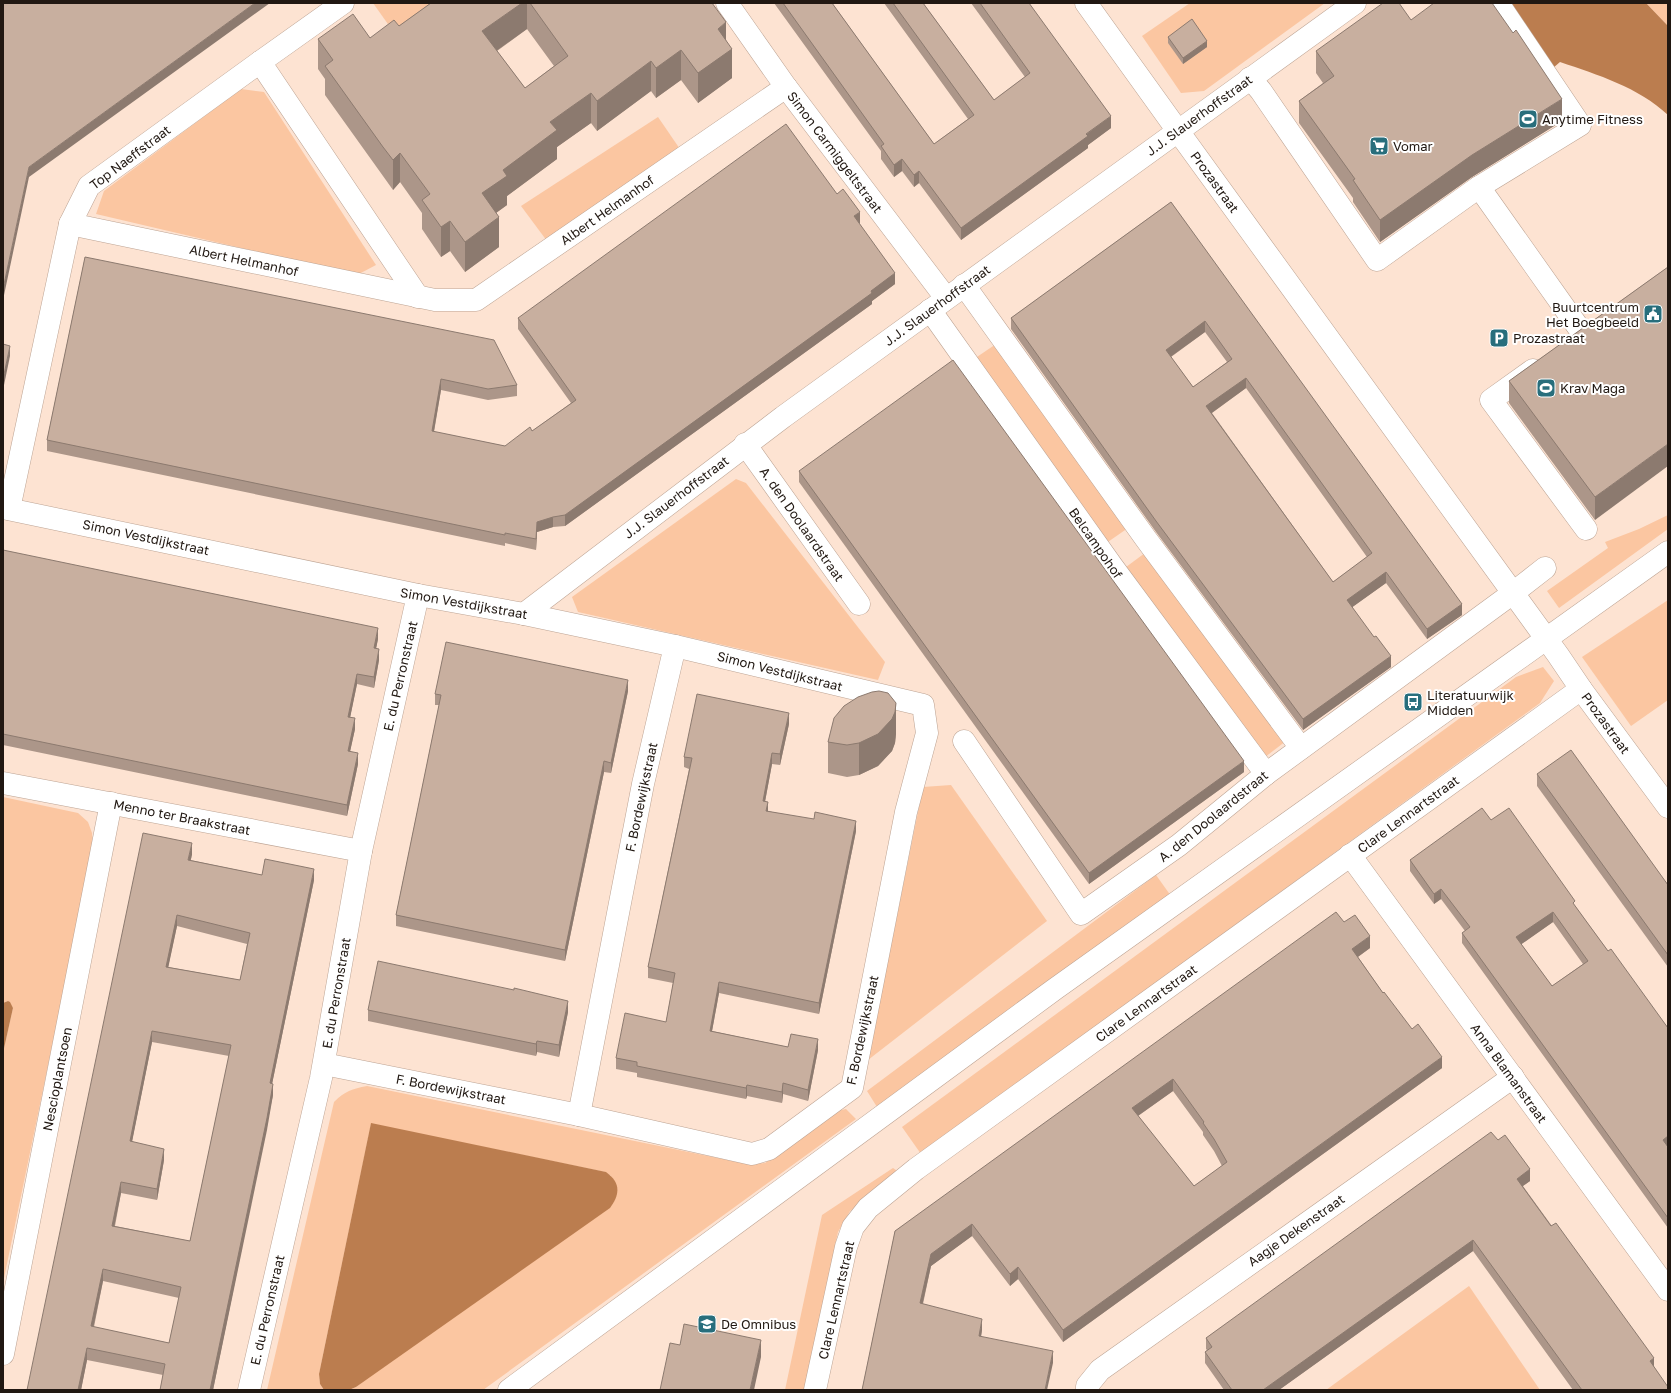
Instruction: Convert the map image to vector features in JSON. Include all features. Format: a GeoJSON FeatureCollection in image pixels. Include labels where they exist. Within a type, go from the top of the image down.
{"type":"FeatureCollection","features":[{"type":"Feature","properties":{"kind":"street","name":"Top Naeffstraat"},"geometry":{"type":"LineString","coordinates":[[6,508],[70,224],[89,186],[343,3]]}},
{"type":"Feature","properties":{"kind":"street","name":"Simon Carmiggeltstraat"},"geometry":{"type":"LineString","coordinates":[[727,3],[938,304]]}},
{"type":"Feature","properties":{"kind":"street","name":"Prozastraat"},"geometry":{"type":"LineString","coordinates":[[1086,3],[1668,808]]}},
{"type":"Feature","properties":{"kind":"street","name":"J.J. Slauerhoffstraat"},"geometry":{"type":"LineString","coordinates":[[524,614],[745,444],[1355,3]]}},
{"type":"Feature","properties":{"kind":"street"},"geometry":{"type":"LineString","coordinates":[[1250,78],[1262,91],[1377,260],[1479,188],[1580,125],[1498,3]]}},
{"type":"Feature","properties":{"kind":"street"},"geometry":{"type":"LineString","coordinates":[[260,62],[418,297]]}},
{"type":"Feature","properties":{"kind":"street","name":"Albert Helmanhof"},"geometry":{"type":"LineString","coordinates":[[70,224],[418,297],[435,300],[476,300],[786,86]]}},
{"type":"Feature","properties":{"kind":"street"},"geometry":{"type":"LineString","coordinates":[[1479,188],[1583,334]]}},
{"type":"Feature","properties":{"kind":"street"},"geometry":{"type":"LineString","coordinates":[[964,285],[1146,539],[1301,748]]}},
{"type":"Feature","properties":{"kind":"street","name":"Belcampohof"},"geometry":{"type":"LineString","coordinates":[[938,304],[1112,566],[1266,774]]}},
{"type":"Feature","properties":{"kind":"street"},"geometry":{"type":"LineString","coordinates":[[1586,529],[1490,400],[1601,321]]}},
{"type":"Feature","properties":{"kind":"street","name":"A. den Doolaardstraat"},"geometry":{"type":"LineString","coordinates":[[745,444],[859,604]]}},
{"type":"Feature","properties":{"kind":"street","name":"Simon Vestdijkstraat"},"geometry":{"type":"LineString","coordinates":[[6,508],[418,595],[524,614],[675,646],[923,705]]}},
{"type":"Feature","properties":{"kind":"street"},"geometry":{"type":"LineString","coordinates":[[509,1390],[1055,989],[1668,552]]}},
{"type":"Feature","properties":{"kind":"street","name":"A. den Doolaardstraat"},"geometry":{"type":"LineString","coordinates":[[964,741],[1082,914],[1179,845],[1266,774],[1545,568]]}},
{"type":"Feature","properties":{"kind":"street","name":"E. du Perronstraat"},"geometry":{"type":"LineString","coordinates":[[249,1390],[324,1064],[361,851],[418,595]]}},
{"type":"Feature","properties":{"kind":"street","name":"F. Bordewijkstraat"},"geometry":{"type":"LineString","coordinates":[[579,1115],[643,784],[675,646]]}},
{"type":"Feature","properties":{"kind":"street","name":"Clare Lennartstraat"},"geometry":{"type":"LineString","coordinates":[[816,1390],[846,1247],[853,1227],[868,1208],[916,1169],[1581,689]]}},
{"type":"Feature","properties":{"kind":"street","name":"F. Bordewijkstraat"},"geometry":{"type":"LineString","coordinates":[[324,1064],[579,1115],[752,1154],[769,1149],[852,1088],[906,812],[927,733],[923,705]]}},
{"type":"Feature","properties":{"kind":"street","name":"Menno ter Braakstraat"},"geometry":{"type":"LineString","coordinates":[[3,783],[361,851]]}},
{"type":"Feature","properties":{"kind":"street","name":"Nescioplantsoen"},"geometry":{"type":"LineString","coordinates":[[3,1354],[111,804]]}},
{"type":"Feature","properties":{"kind":"street","name":"Anna Blamanstraat"},"geometry":{"type":"LineString","coordinates":[[1350,855],[1668,1290]]}},
{"type":"Feature","properties":{"kind":"street","name":"Aagje Dekenstraat"},"geometry":{"type":"LineString","coordinates":[[1087,1390],[1087,1386],[1100,1370],[1513,1077]]}},
{"type":"Feature","properties":{"kind":"shaded area"},"geometry":{"type":"Polygon","coordinates":[[[373,3],[436,3],[395,34],[373,3]]]}},
{"type":"Feature","properties":{"kind":"shaded area"},"geometry":{"type":"Polygon","coordinates":[[[1190,3],[1325,3],[1204,91],[1181,93],[1142,36],[1190,3]]]}},
{"type":"Feature","properties":{"kind":"shaded area"},"geometry":{"type":"Polygon","coordinates":[[[1509,3],[1646,3],[1668,26],[1668,115],[1656,105],[1631,89],[1603,77],[1560,62],[1553,68],[1509,3]]]}},
{"type":"Feature","properties":{"kind":"shaded area"},"geometry":{"type":"Polygon","coordinates":[[[1646,3],[1668,3],[1668,26],[1646,3]]]}},
{"type":"Feature","properties":{"kind":"shaded area"},"geometry":{"type":"Polygon","coordinates":[[[241,89],[264,92],[376,265],[357,275],[96,214],[104,191],[241,89]]]}},
{"type":"Feature","properties":{"kind":"shaded area"},"geometry":{"type":"Polygon","coordinates":[[[658,117],[682,152],[547,241],[521,206],[658,117]]]}},
{"type":"Feature","properties":{"kind":"shaded area"},"geometry":{"type":"Polygon","coordinates":[[[999,342],[1128,528],[1105,544],[971,361],[999,342]]]}},
{"type":"Feature","properties":{"kind":"shaded area"},"geometry":{"type":"Polygon","coordinates":[[[736,479],[746,483],[885,662],[878,680],[578,612],[572,597],[736,479]]]}},
{"type":"Feature","properties":{"kind":"shaded area"},"geometry":{"type":"Polygon","coordinates":[[[1668,515],[1668,529],[1559,608],[1547,591],[1608,548],[1605,542],[1639,529],[1668,515]]]}},
{"type":"Feature","properties":{"kind":"shaded area"},"geometry":{"type":"Polygon","coordinates":[[[1149,550],[1286,741],[1261,760],[1122,570],[1149,550]]]}},
{"type":"Feature","properties":{"kind":"shaded area"},"geometry":{"type":"Polygon","coordinates":[[[1668,600],[1668,700],[1631,726],[1582,657],[1668,600]]]}},
{"type":"Feature","properties":{"kind":"shaded area"},"geometry":{"type":"Polygon","coordinates":[[[1543,667],[1554,681],[1540,703],[921,1154],[902,1127],[1516,677],[1543,667]]]}},
{"type":"Feature","properties":{"kind":"shaded area"},"geometry":{"type":"Polygon","coordinates":[[[951,785],[1047,921],[868,1060],[923,787],[951,785]]]}},
{"type":"Feature","properties":{"kind":"shaded area"},"geometry":{"type":"Polygon","coordinates":[[[3,797],[78,813],[88,822],[92,833],[93,848],[3,1283],[3,1053],[13,1008],[8,1001],[3,1003],[3,797]]]}},
{"type":"Feature","properties":{"kind":"shaded area"},"geometry":{"type":"Polygon","coordinates":[[[1156,875],[1171,896],[877,1107],[867,1091],[1156,875]]]}},
{"type":"Feature","properties":{"kind":"shaded area"},"geometry":{"type":"Polygon","coordinates":[[[8,1001],[13,1008],[3,1053],[3,1003],[8,1001]]]}},
{"type":"Feature","properties":{"kind":"shaded area"},"geometry":{"type":"Polygon","coordinates":[[[367,1086],[747,1164],[765,1163],[837,1111],[846,1109],[856,1119],[483,1390],[349,1390],[356,1387],[611,1176],[605,1172],[371,1124],[319,1374],[320,1384],[324,1390],[267,1390],[334,1102],[349,1091],[367,1086]]]}},
{"type":"Feature","properties":{"kind":"shaded area"},"geometry":{"type":"Polygon","coordinates":[[[371,1123],[606,1172],[614,1180],[617,1193],[616,1198],[610,1208],[356,1387],[349,1390],[324,1390],[320,1384],[319,1374],[371,1123]]]}},
{"type":"Feature","properties":{"kind":"shaded area"},"geometry":{"type":"Polygon","coordinates":[[[893,1168],[900,1173],[850,1211],[838,1232],[804,1390],[785,1390],[822,1215],[893,1168]]]}},
{"type":"Feature","properties":{"kind":"shaded area"},"geometry":{"type":"Polygon","coordinates":[[[1469,1286],[1540,1390],[1326,1390],[1469,1286]]]}},
{"type":"Feature","properties":{"kind":"building"},"geometry":{"type":"Polygon","coordinates":[[[3,3],[255,3],[29,167],[3,289],[3,3]]]}},
{"type":"Feature","properties":{"kind":"building"},"geometry":{"type":"Polygon","coordinates":[[[431,3],[522,3],[482,31],[525,88],[568,56],[530,3],[712,3],[726,22],[718,29],[732,49],[698,73],[681,50],[656,68],[651,61],[597,101],[591,93],[550,122],[557,130],[503,170],[507,176],[482,193],[499,217],[465,242],[450,221],[441,227],[422,200],[430,194],[400,153],[393,160],[383,147],[325,66],[333,60],[318,39],[353,14],[370,38],[394,20],[399,26],[431,3]]]}},
{"type":"Feature","properties":{"kind":"building"},"geometry":{"type":"Polygon","coordinates":[[[783,3],[832,3],[934,144],[974,115],[893,3],[923,3],[994,100],[1030,73],[980,3],[1029,3],[1111,116],[1086,134],[1088,136],[961,228],[919,171],[914,175],[902,159],[894,165],[881,146],[884,144],[783,3]]]}},
{"type":"Feature","properties":{"kind":"building"},"geometry":{"type":"Polygon","coordinates":[[[1383,3],[1399,3],[1411,20],[1434,3],[1492,3],[1513,33],[1516,30],[1562,99],[1472,155],[1380,220],[1353,180],[1355,179],[1299,101],[1334,76],[1316,51],[1383,3]]]}},
{"type":"Feature","properties":{"kind":"building"},"geometry":{"type":"Polygon","coordinates":[[[1192,19],[1207,41],[1183,58],[1168,37],[1192,19]]]}},
{"type":"Feature","properties":{"kind":"building"},"geometry":{"type":"Polygon","coordinates":[[[786,124],[837,194],[843,189],[860,212],[854,216],[895,273],[871,291],[872,293],[565,515],[537,522],[536,539],[505,533],[505,535],[47,440],[85,257],[494,340],[517,385],[488,389],[441,379],[432,431],[505,446],[530,427],[532,431],[576,400],[518,318],[786,124]]]}},
{"type":"Feature","properties":{"kind":"building"},"geometry":{"type":"Polygon","coordinates":[[[1171,202],[1462,604],[1427,629],[1386,572],[1347,600],[1374,637],[1376,636],[1391,656],[1303,719],[1156,521],[1011,318],[1171,202]],[[1205,321],[1166,350],[1193,387],[1232,359],[1205,321]],[[1246,378],[1206,406],[1333,582],[1372,553],[1246,378]]]}},
{"type":"Feature","properties":{"kind":"building"},"geometry":{"type":"Polygon","coordinates":[[[1668,267],[1668,444],[1595,497],[1509,381],[1668,267]]]}},
{"type":"Feature","properties":{"kind":"building"},"geometry":{"type":"Polygon","coordinates":[[[3,344],[10,346],[3,379],[3,344]]]}},
{"type":"Feature","properties":{"kind":"building"},"geometry":{"type":"Polygon","coordinates":[[[953,360],[1244,761],[1089,873],[799,471],[953,360]]]}},
{"type":"Feature","properties":{"kind":"building"},"geometry":{"type":"Polygon","coordinates":[[[3,550],[378,628],[374,648],[379,649],[374,677],[357,674],[348,717],[355,718],[348,751],[358,753],[347,805],[3,734],[3,550]]]}},
{"type":"Feature","properties":{"kind":"building"},"geometry":{"type":"Polygon","coordinates":[[[446,642],[628,680],[611,763],[604,761],[565,950],[396,915],[441,695],[435,694],[446,642]]]}},
{"type":"Feature","properties":{"kind":"building"},"geometry":{"type":"Polygon","coordinates":[[[879,691],[888,693],[896,703],[895,712],[892,719],[878,734],[859,743],[847,745],[828,742],[834,718],[844,706],[858,697],[879,691]]]}},
{"type":"Feature","properties":{"kind":"building"},"geometry":{"type":"Polygon","coordinates":[[[697,694],[789,713],[780,754],[772,753],[763,801],[768,802],[766,811],[814,819],[815,812],[856,821],[819,1003],[719,982],[710,1031],[788,1047],[791,1034],[818,1039],[808,1090],[783,1083],[782,1092],[747,1085],[746,1088],[637,1066],[637,1062],[616,1058],[625,1013],[666,1022],[675,973],[648,967],[692,758],[684,757],[697,694]]]}},
{"type":"Feature","properties":{"kind":"building"},"geometry":{"type":"Polygon","coordinates":[[[1571,750],[1668,885],[1668,955],[1537,774],[1571,750]]]}},
{"type":"Feature","properties":{"kind":"building"},"geometry":{"type":"Polygon","coordinates":[[[1482,808],[1491,820],[1509,808],[1575,901],[1573,903],[1608,951],[1611,949],[1668,1028],[1668,1136],[1663,1140],[1668,1147],[1668,1218],[1462,933],[1470,927],[1441,889],[1434,894],[1410,860],[1482,808]],[[1553,912],[1516,937],[1552,986],[1588,961],[1553,912]]]}},
{"type":"Feature","properties":{"kind":"building"},"geometry":{"type":"Polygon","coordinates":[[[143,833],[192,843],[188,860],[262,875],[265,859],[314,869],[270,1083],[273,1084],[267,1118],[210,1390],[160,1390],[165,1364],[87,1348],[78,1390],[27,1390],[143,833]],[[177,915],[166,967],[240,980],[250,933],[177,915]],[[152,1031],[130,1141],[164,1149],[157,1189],[121,1182],[112,1226],[190,1241],[231,1045],[152,1031]],[[103,1269],[91,1326],[169,1343],[181,1287],[103,1269]]]}},
{"type":"Feature","properties":{"kind":"building"},"geometry":{"type":"Polygon","coordinates":[[[1336,912],[1344,922],[1355,915],[1370,936],[1352,949],[1383,993],[1384,992],[1412,1029],[1418,1024],[1442,1057],[1063,1330],[1018,1267],[1010,1274],[972,1224],[931,1254],[920,1303],[982,1319],[979,1336],[1053,1351],[1045,1390],[862,1390],[895,1231],[1336,912]],[[1173,1079],[1132,1108],[1194,1186],[1227,1162],[1203,1123],[1204,1122],[1173,1079]]]}},
{"type":"Feature","properties":{"kind":"building"},"geometry":{"type":"Polygon","coordinates":[[[378,961],[514,990],[514,988],[568,1001],[559,1045],[537,1041],[536,1044],[368,1010],[378,961]]]}},
{"type":"Feature","properties":{"kind":"building"},"geometry":{"type":"Polygon","coordinates":[[[1491,1132],[1498,1140],[1505,1135],[1530,1169],[1517,1179],[1551,1226],[1556,1223],[1654,1358],[1650,1361],[1668,1387],[1668,1390],[1582,1390],[1473,1240],[1263,1390],[1232,1390],[1205,1352],[1212,1347],[1206,1338],[1491,1132]]]}},
{"type":"Feature","properties":{"kind":"building"},"geometry":{"type":"Polygon","coordinates":[[[684,1324],[761,1340],[750,1390],[660,1390],[670,1343],[680,1345],[684,1324]]]}},
{"type":"Feature","properties":{"kind":"place","name":"Anytime Fitness"},"geometry":{"type":"Point","coordinates":[1528,119]}},
{"type":"Feature","properties":{"kind":"place","name":"Vomar"},"geometry":{"type":"Point","coordinates":[1379,146]}},
{"type":"Feature","properties":{"kind":"place","name":"Buurtcentrum Het Boegbeeld"},"geometry":{"type":"Point","coordinates":[1653,314]}},
{"type":"Feature","properties":{"kind":"place","name":"Prozastraat"},"geometry":{"type":"Point","coordinates":[1499,338]}},
{"type":"Feature","properties":{"kind":"place","name":"Krav Maga"},"geometry":{"type":"Point","coordinates":[1546,388]}},
{"type":"Feature","properties":{"kind":"place","name":"Literatuurwijk Midden"},"geometry":{"type":"Point","coordinates":[1413,702]}},
{"type":"Feature","properties":{"kind":"place","name":"De Omnibus"},"geometry":{"type":"Point","coordinates":[707,1324]}}]}
